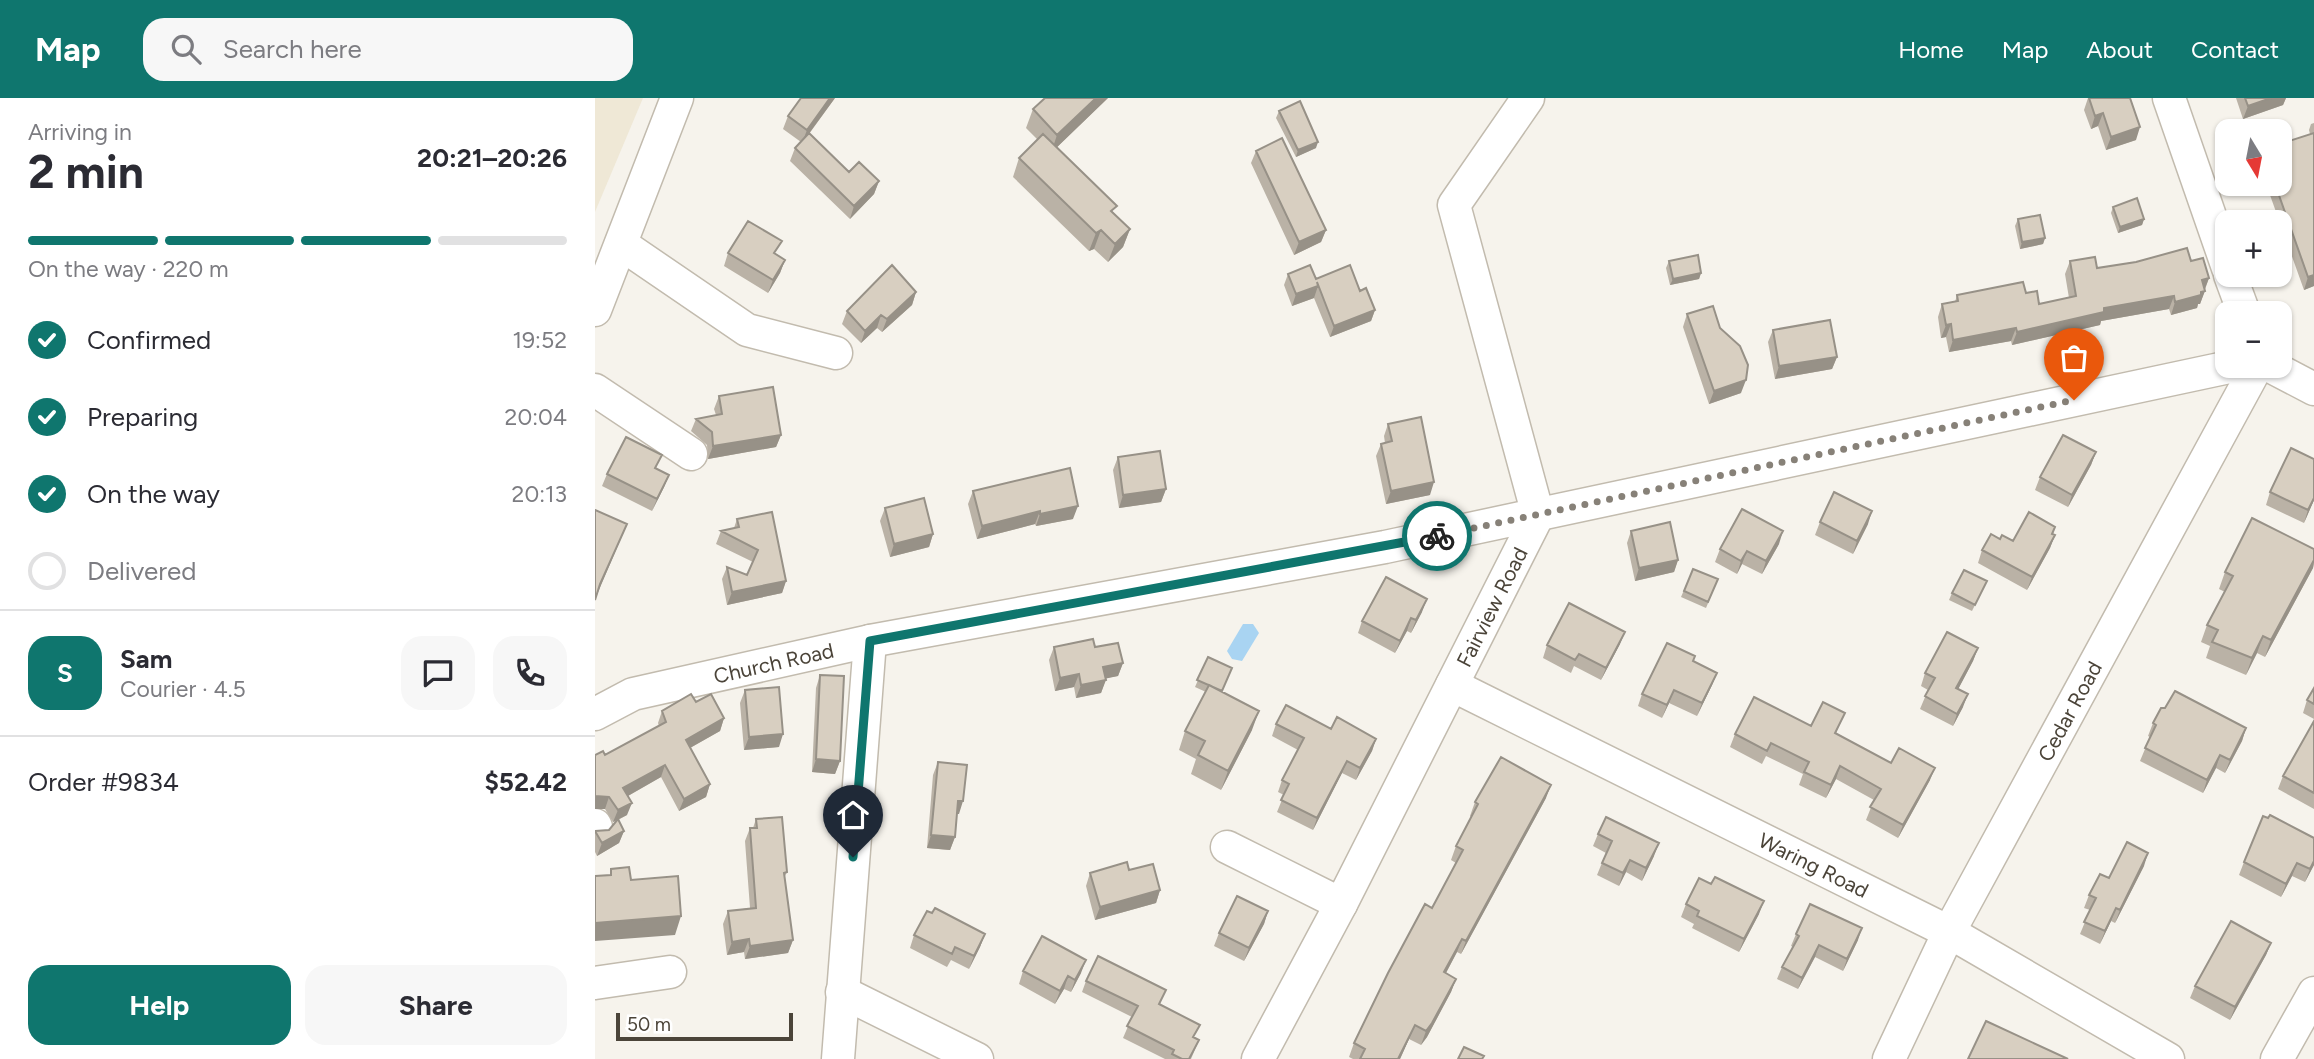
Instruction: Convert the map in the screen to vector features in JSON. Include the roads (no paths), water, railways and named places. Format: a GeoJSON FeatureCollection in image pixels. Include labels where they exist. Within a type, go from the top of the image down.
{"type":"FeatureCollection","features":[{"type":"Feature","properties":{"kind":"street"},"geometry":{"type":"LineString","coordinates":[[595,310],[677,98]]}},
{"type":"Feature","properties":{"kind":"street"},"geometry":{"type":"LineString","coordinates":[[2169,98],[2215,231]]}},
{"type":"Feature","properties":{"kind":"street"},"geometry":{"type":"LineString","coordinates":[[1527,99],[1454,205],[1538,515]]}},
{"type":"Feature","properties":{"kind":"street"},"geometry":{"type":"LineString","coordinates":[[621,244],[747,330],[836,353]]}},
{"type":"Feature","properties":{"kind":"street","name":"Church Road"},"geometry":{"type":"LineString","coordinates":[[595,714],[633,694],[870,641],[1538,515],[2215,370]]}},
{"type":"Feature","properties":{"kind":"street","name":"Cedar Road"},"geometry":{"type":"LineString","coordinates":[[1889,1059],[1949,932],[2250,378]]}},
{"type":"Feature","properties":{"kind":"street"},"geometry":{"type":"LineString","coordinates":[[2292,378],[2314,389]]}},
{"type":"Feature","properties":{"kind":"street"},"geometry":{"type":"LineString","coordinates":[[595,390],[691,454]]}},
{"type":"Feature","properties":{"kind":"street","name":"Fairview Road"},"geometry":{"type":"LineString","coordinates":[[1258,1059],[1341,904],[1538,515]]}},
{"type":"Feature","properties":{"kind":"street"},"geometry":{"type":"LineString","coordinates":[[838,1059],[870,641]]}},
{"type":"Feature","properties":{"kind":"street","name":"Waring Road"},"geometry":{"type":"LineString","coordinates":[[1453,685],[1949,932],[2168,1059]]}},
{"type":"Feature","properties":{"kind":"street"},"geometry":{"type":"LineString","coordinates":[[1227,847],[1341,904]]}},
{"type":"Feature","properties":{"kind":"street"},"geometry":{"type":"LineString","coordinates":[[595,983],[670,972]]}},
{"type":"Feature","properties":{"kind":"street"},"geometry":{"type":"LineString","coordinates":[[842,992],[977,1059]]}},
{"type":"Feature","properties":{"kind":"street"},"geometry":{"type":"LineString","coordinates":[[2277,1059],[2314,993]]}},
{"type":"Feature","properties":{"kind":"water"},"geometry":{"type":"Polygon","coordinates":[[[1243,624],[1253,624],[1259,633],[1242,661],[1232,659],[1227,651],[1243,624]]]}}]}
